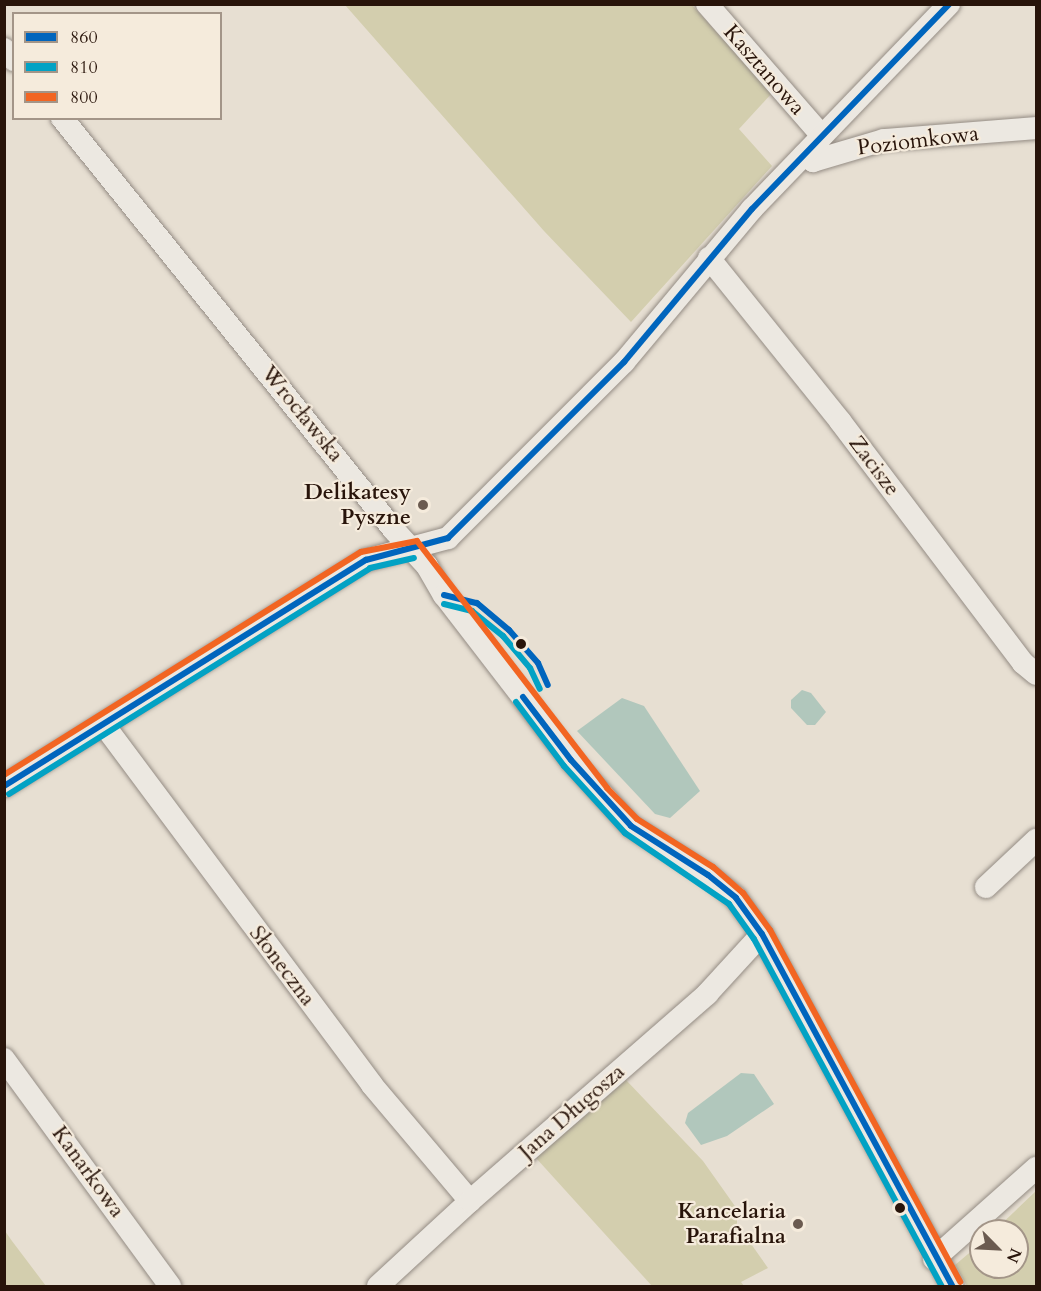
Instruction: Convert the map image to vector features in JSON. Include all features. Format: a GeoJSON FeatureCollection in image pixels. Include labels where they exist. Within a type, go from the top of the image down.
{"type":"FeatureCollection","features":[{"type":"Feature","properties":{"kind":"street","name":"Kasztanowa"},"geometry":{"type":"LineString","coordinates":[[707,4],[822,136]]}},
{"type":"Feature","properties":{"kind":"street"},"geometry":{"type":"LineString","coordinates":[[4,786],[366,560],[448,538],[624,362],[709,258],[949,4]]}},
{"type":"Feature","properties":{"kind":"street","name":"Wrocławska"},"geometry":{"type":"LineString","coordinates":[[64,120],[411,549],[600,794],[631,826],[708,875],[736,898],[762,934],[934,1258],[952,1287]]}},
{"type":"Feature","properties":{"kind":"street","name":"Poziomkowa"},"geometry":{"type":"LineString","coordinates":[[804,155],[813,161],[884,140],[1036,128]]}},
{"type":"Feature","properties":{"kind":"street","name":"Zacisze"},"geometry":{"type":"LineString","coordinates":[[709,258],[840,421],[1023,663],[1036,674]]}},
{"type":"Feature","properties":{"kind":"street","name":"Słoneczna"},"geometry":{"type":"LineString","coordinates":[[104,725],[372,1085],[470,1201]]}},
{"type":"Feature","properties":{"kind":"street"},"geometry":{"type":"LineString","coordinates":[[986,887],[1036,840]]}},
{"type":"Feature","properties":{"kind":"street","name":"Jana Długosza"},"geometry":{"type":"LineString","coordinates":[[378,1287],[470,1201],[707,994],[762,934]]}},
{"type":"Feature","properties":{"kind":"street","name":"Kanarkowa"},"geometry":{"type":"LineString","coordinates":[[4,1059],[170,1287]]}},
{"type":"Feature","properties":{"kind":"street"},"geometry":{"type":"LineString","coordinates":[[934,1258],[1036,1168]]}},
{"type":"Feature","properties":{"kind":"shaded area"},"geometry":{"type":"Polygon","coordinates":[[[345,5],[692,5],[772,93],[739,129],[772,166],[631,322],[544,231],[345,5]]]}},
{"type":"Feature","properties":{"kind":"shaded area"},"geometry":{"type":"Polygon","coordinates":[[[802,690],[811,693],[826,712],[815,725],[807,725],[791,708],[791,700],[802,690]]]}},
{"type":"Feature","properties":{"kind":"shaded area"},"geometry":{"type":"Polygon","coordinates":[[[622,698],[644,706],[700,791],[670,818],[655,814],[577,731],[622,698]]]}},
{"type":"Feature","properties":{"kind":"shaded area"},"geometry":{"type":"Polygon","coordinates":[[[741,1073],[754,1074],[774,1104],[727,1136],[701,1145],[685,1123],[688,1113],[741,1073]]]}},
{"type":"Feature","properties":{"kind":"shaded area"},"geometry":{"type":"Polygon","coordinates":[[[626,1080],[703,1161],[737,1209],[737,1224],[768,1268],[741,1282],[744,1286],[652,1286],[536,1158],[626,1080]]]}},
{"type":"Feature","properties":{"kind":"shaded area"},"geometry":{"type":"Polygon","coordinates":[[[1036,1191],[1036,1286],[967,1286],[955,1265],[969,1253],[969,1279],[1029,1279],[1029,1219],[1007,1219],[1036,1191]]]}},
{"type":"Feature","properties":{"kind":"shaded area"},"geometry":{"type":"Polygon","coordinates":[[[5,1231],[12,1241],[46,1286],[5,1286],[5,1231]]]}},
{"type":"Feature","properties":{"kind":"transit line","name":"860"},"geometry":{"type":"LineString","coordinates":[[4,786],[366,560],[448,538],[624,362],[752,209],[949,4]]}},
{"type":"Feature","properties":{"kind":"transit line","name":"800"},"geometry":{"type":"LineString","coordinates":[[4,775],[361,552],[417,541],[607,788],[637,819],[713,867],[743,893],[770,930],[960,1282]]}},
{"type":"Feature","properties":{"kind":"transit line","name":"810"},"geometry":{"type":"LineString","coordinates":[[9,794],[370,568],[414,558]]}},
{"type":"Feature","properties":{"kind":"transit line","name":"860"},"geometry":{"type":"LineString","coordinates":[[444,595],[477,603],[509,630],[538,663],[548,685]]}},
{"type":"Feature","properties":{"kind":"transit line","name":"810"},"geometry":{"type":"LineString","coordinates":[[444,604],[472,611],[503,636],[530,668],[540,689]]}},
{"type":"Feature","properties":{"kind":"transit line","name":"860"},"geometry":{"type":"LineString","coordinates":[[523,697],[571,760],[631,826],[708,875],[736,898],[762,934],[952,1286]]}},
{"type":"Feature","properties":{"kind":"transit line","name":"810"},"geometry":{"type":"LineString","coordinates":[[516,702],[564,766],[625,833],[729,904],[754,939],[942,1286]]}},
{"type":"Feature","properties":{"kind":"place","name":"Delikatesy Pyszne"},"geometry":{"type":"Point","coordinates":[423,505]}},
{"type":"Feature","properties":{"kind":"place","name":"Kancelaria Parafialna"},"geometry":{"type":"Point","coordinates":[798,1224]}}]}
